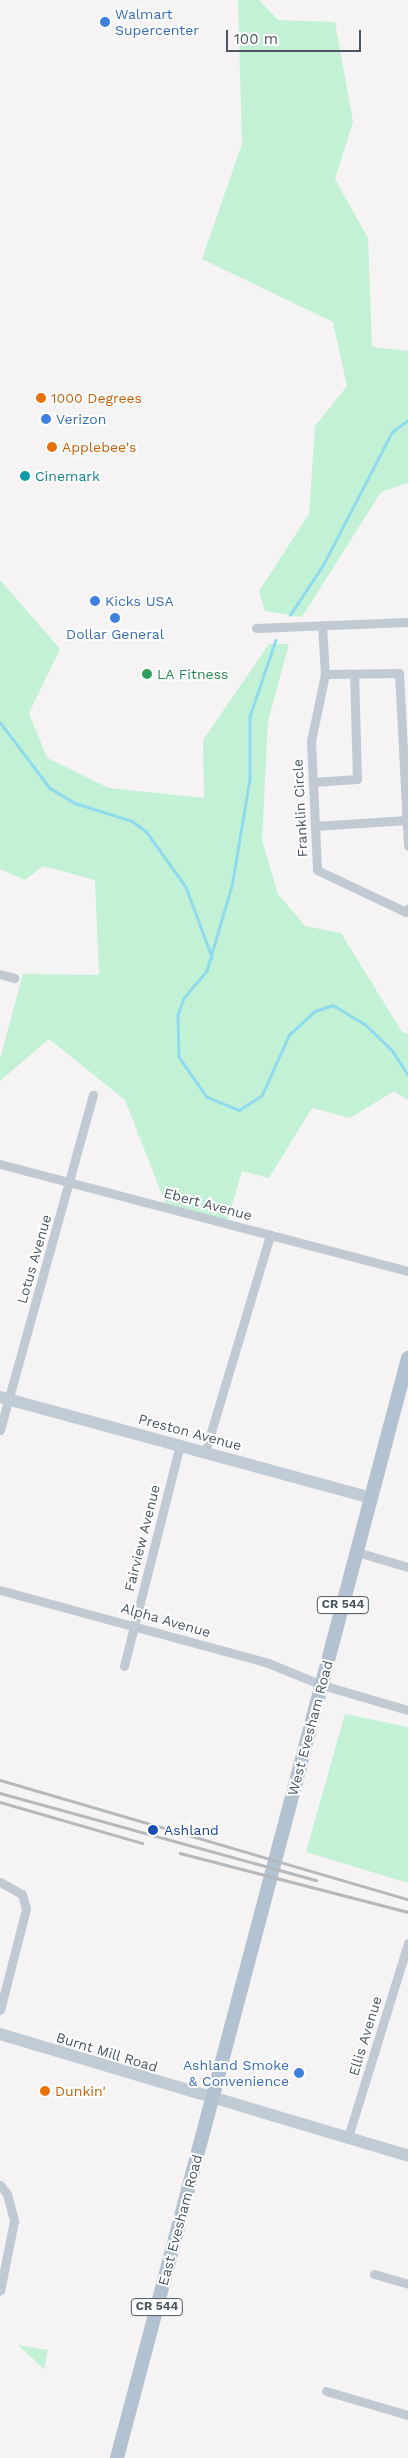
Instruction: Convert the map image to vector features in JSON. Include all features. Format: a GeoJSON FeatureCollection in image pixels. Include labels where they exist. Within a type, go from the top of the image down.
{"type":"FeatureCollection","features":[{"type":"Feature","properties":{"kind":"main road","name":"West Evesham Road"},"geometry":{"type":"LineString","coordinates":[[212,2098],[408,1358]]}},
{"type":"Feature","properties":{"kind":"main road","name":"Preston Avenue"},"geometry":{"type":"LineString","coordinates":[[5,1398],[371,1498]]}},
{"type":"Feature","properties":{"kind":"main road","name":"Burnt Mill Road"},"geometry":{"type":"LineString","coordinates":[[0,2034],[408,2156]]}},
{"type":"Feature","properties":{"kind":"main road","name":"East Evesham Road"},"geometry":{"type":"LineString","coordinates":[[117,2458],[212,2098]]}},
{"type":"Feature","properties":{"kind":"street"},"geometry":{"type":"LineString","coordinates":[[256,628],[408,622]]}},
{"type":"Feature","properties":{"kind":"street","name":"Franklin Circle"},"geometry":{"type":"LineString","coordinates":[[322,625],[325,674],[311,740],[317,870],[406,912],[408,908]]}},
{"type":"Feature","properties":{"kind":"street"},"geometry":{"type":"LineString","coordinates":[[325,674],[399,673],[408,846]]}},
{"type":"Feature","properties":{"kind":"street"},"geometry":{"type":"LineString","coordinates":[[313,782],[357,780],[354,674]]}},
{"type":"Feature","properties":{"kind":"street"},"geometry":{"type":"LineString","coordinates":[[315,826],[407,820]]}},
{"type":"Feature","properties":{"kind":"street"},"geometry":{"type":"LineString","coordinates":[[0,974],[14,978]]}},
{"type":"Feature","properties":{"kind":"street","name":"Lotus Avenue"},"geometry":{"type":"LineString","coordinates":[[0,1430],[5,1398],[70,1182],[93,1094]]}},
{"type":"Feature","properties":{"kind":"street","name":"Ebert Avenue"},"geometry":{"type":"LineString","coordinates":[[0,1164],[408,1271]]}},
{"type":"Feature","properties":{"kind":"street"},"geometry":{"type":"LineString","coordinates":[[205,1452],[270,1235]]}},
{"type":"Feature","properties":{"kind":"street","name":"Fairview Avenue"},"geometry":{"type":"LineString","coordinates":[[124,1666],[180,1445]]}},
{"type":"Feature","properties":{"kind":"street"},"geometry":{"type":"LineString","coordinates":[[357,1552],[408,1567]]}},
{"type":"Feature","properties":{"kind":"street","name":"Alpha Avenue"},"geometry":{"type":"LineString","coordinates":[[0,1590],[134,1624],[268,1663],[322,1685],[408,1710]]}},
{"type":"Feature","properties":{"kind":"street"},"geometry":{"type":"LineString","coordinates":[[0,1882],[22,1894],[26,1908],[0,2010]]}},
{"type":"Feature","properties":{"kind":"street","name":"Ellis Avenue"},"geometry":{"type":"LineString","coordinates":[[348,2137],[408,1943]]}},
{"type":"Feature","properties":{"kind":"street"},"geometry":{"type":"LineString","coordinates":[[0,2186],[12,2209],[11,2252],[0,2291]]}},
{"type":"Feature","properties":{"kind":"street"},"geometry":{"type":"LineString","coordinates":[[374,2274],[408,2284]]}},
{"type":"Feature","properties":{"kind":"street"},"geometry":{"type":"LineString","coordinates":[[326,2391],[408,2415]]}},
{"type":"Feature","properties":{"kind":"green space"},"geometry":{"type":"Polygon","coordinates":[[[238,0],[259,0],[278,20],[335,22],[353,122],[335,179],[368,238],[372,347],[408,351],[408,483],[381,492],[302,617],[265,611],[259,591],[309,514],[315,426],[347,386],[333,322],[202,259],[242,144],[238,0]]]}},
{"type":"Feature","properties":{"kind":"green space"},"geometry":{"type":"Polygon","coordinates":[[[0,580],[60,649],[29,713],[47,758],[109,788],[204,798],[203,740],[269,644],[289,644],[268,721],[262,840],[278,894],[305,926],[341,933],[402,1032],[408,1034],[408,1100],[394,1091],[350,1118],[312,1108],[269,1178],[242,1171],[226,1226],[168,1210],[125,1100],[49,1039],[0,1081],[0,1059],[23,974],[99,975],[95,880],[43,866],[25,880],[0,869],[0,580]]]}},
{"type":"Feature","properties":{"kind":"green space"},"geometry":{"type":"Polygon","coordinates":[[[345,1714],[408,1727],[408,1883],[306,1852],[345,1714]]]}},
{"type":"Feature","properties":{"kind":"green space"},"geometry":{"type":"Polygon","coordinates":[[[18,2345],[48,2350],[44,2369],[18,2345]]]}},
{"type":"Feature","properties":{"kind":"waterway"},"geometry":{"type":"LineString","coordinates":[[290,615],[323,565],[392,432],[408,420]]}},
{"type":"Feature","properties":{"kind":"waterway"},"geometry":{"type":"LineString","coordinates":[[276,640],[250,717],[250,779],[232,886],[207,971],[184,998],[178,1015],[179,1057],[207,1097],[239,1110],[262,1095],[289,1035],[315,1011],[333,1005],[365,1024],[392,1050],[408,1075]]}},
{"type":"Feature","properties":{"kind":"waterway"},"geometry":{"type":"LineString","coordinates":[[0,722],[50,788],[75,803],[132,821],[146,831],[186,887],[212,957]]}},
{"type":"Feature","properties":{"kind":"railway"},"geometry":{"type":"LineString","coordinates":[[0,1780],[408,1899]]}},
{"type":"Feature","properties":{"kind":"railway"},"geometry":{"type":"LineString","coordinates":[[0,1793],[316,1880]]}},
{"type":"Feature","properties":{"kind":"railway"},"geometry":{"type":"LineString","coordinates":[[0,1802],[142,1843]]}},
{"type":"Feature","properties":{"kind":"railway"},"geometry":{"type":"LineString","coordinates":[[180,1853],[408,1912]]}},
{"type":"Feature","properties":{"kind":"place","name":"Walmart Supercenter"},"geometry":{"type":"Point","coordinates":[105,22]}},
{"type":"Feature","properties":{"kind":"place","name":"1000 Degrees"},"geometry":{"type":"Point","coordinates":[41,398]}},
{"type":"Feature","properties":{"kind":"place","name":"Verizon"},"geometry":{"type":"Point","coordinates":[46,419]}},
{"type":"Feature","properties":{"kind":"place","name":"Applebee's"},"geometry":{"type":"Point","coordinates":[52,447]}},
{"type":"Feature","properties":{"kind":"place","name":"Cinemark"},"geometry":{"type":"Point","coordinates":[25,476]}},
{"type":"Feature","properties":{"kind":"place","name":"Kicks USA"},"geometry":{"type":"Point","coordinates":[95,601]}},
{"type":"Feature","properties":{"kind":"place","name":"Dollar General"},"geometry":{"type":"Point","coordinates":[115,618]}},
{"type":"Feature","properties":{"kind":"place","name":"LA Fitness"},"geometry":{"type":"Point","coordinates":[147,674]}},
{"type":"Feature","properties":{"kind":"place","name":"Ashland"},"geometry":{"type":"Point","coordinates":[153,1830]}},
{"type":"Feature","properties":{"kind":"place","name":"Ashland Smoke & Convenience"},"geometry":{"type":"Point","coordinates":[299,2073]}},
{"type":"Feature","properties":{"kind":"place","name":"Dunkin'"},"geometry":{"type":"Point","coordinates":[45,2091]}}]}
